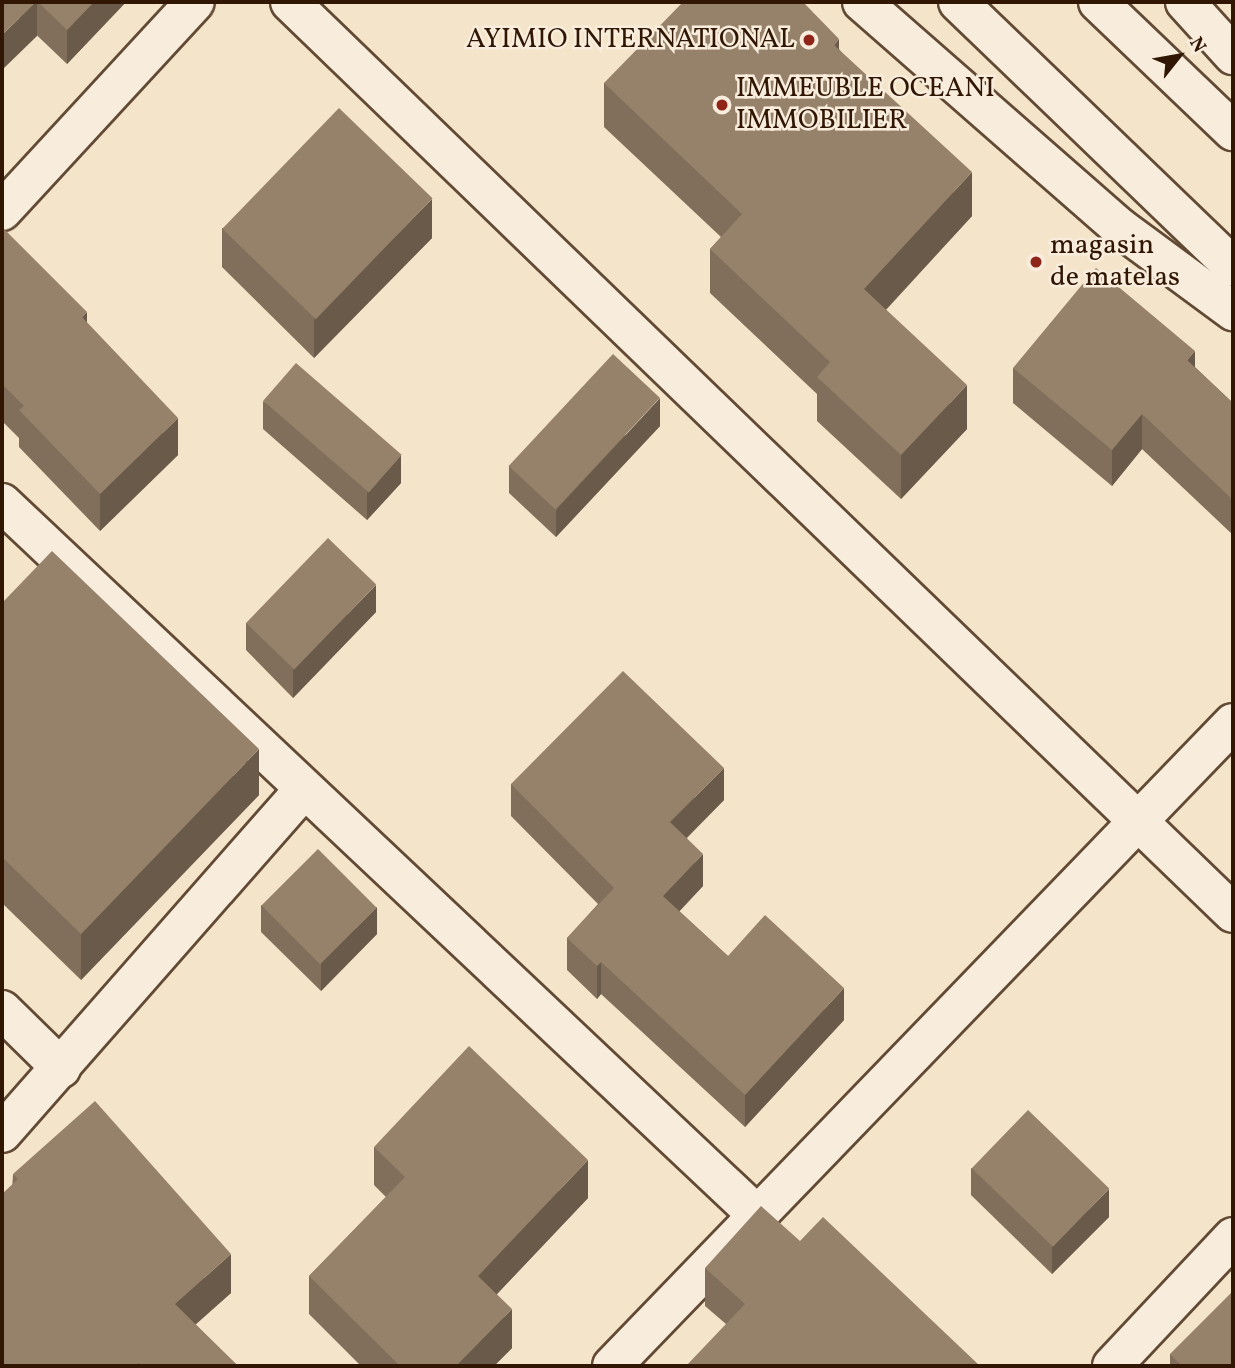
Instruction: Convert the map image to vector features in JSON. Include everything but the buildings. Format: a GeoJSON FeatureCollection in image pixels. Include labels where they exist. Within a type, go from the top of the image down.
{"type":"FeatureCollection","features":[{"type":"Feature","properties":{"kind":"street"},"geometry":{"type":"LineString","coordinates":[[2,211],[195,2]]}},
{"type":"Feature","properties":{"kind":"street"},"geometry":{"type":"LineString","coordinates":[[290,2],[1233,912]]}},
{"type":"Feature","properties":{"kind":"street"},"geometry":{"type":"LineString","coordinates":[[862,2],[1119,227],[1233,310]]}},
{"type":"Feature","properties":{"kind":"street"},"geometry":{"type":"LineString","coordinates":[[958,2],[1233,267]]}},
{"type":"Feature","properties":{"kind":"street"},"geometry":{"type":"LineString","coordinates":[[1098,2],[1233,131]]}},
{"type":"Feature","properties":{"kind":"street"},"geometry":{"type":"LineString","coordinates":[[1185,2],[1233,55]]}},
{"type":"Feature","properties":{"kind":"street"},"geometry":{"type":"LineString","coordinates":[[2,503],[303,790],[758,1216]]}},
{"type":"Feature","properties":{"kind":"street"},"geometry":{"type":"LineString","coordinates":[[612,1366],[1233,723]]}},
{"type":"Feature","properties":{"kind":"street"},"geometry":{"type":"LineString","coordinates":[[2,1133],[303,790]]}},
{"type":"Feature","properties":{"kind":"street"},"geometry":{"type":"LineString","coordinates":[[2,1010],[61,1068]]}},
{"type":"Feature","properties":{"kind":"street"},"geometry":{"type":"LineString","coordinates":[[1112,1366],[1233,1237]]}},
{"type":"Feature","properties":{"kind":"place","name":"AYIMIO INTERNATIONAL"},"geometry":{"type":"Point","coordinates":[809,40]}},
{"type":"Feature","properties":{"kind":"place","name":"IMMEUBLE OCEANI IMMOBILIER"},"geometry":{"type":"Point","coordinates":[722,105]}},
{"type":"Feature","properties":{"kind":"place","name":"magasin de matelas"},"geometry":{"type":"Point","coordinates":[1036,262]}}]}
